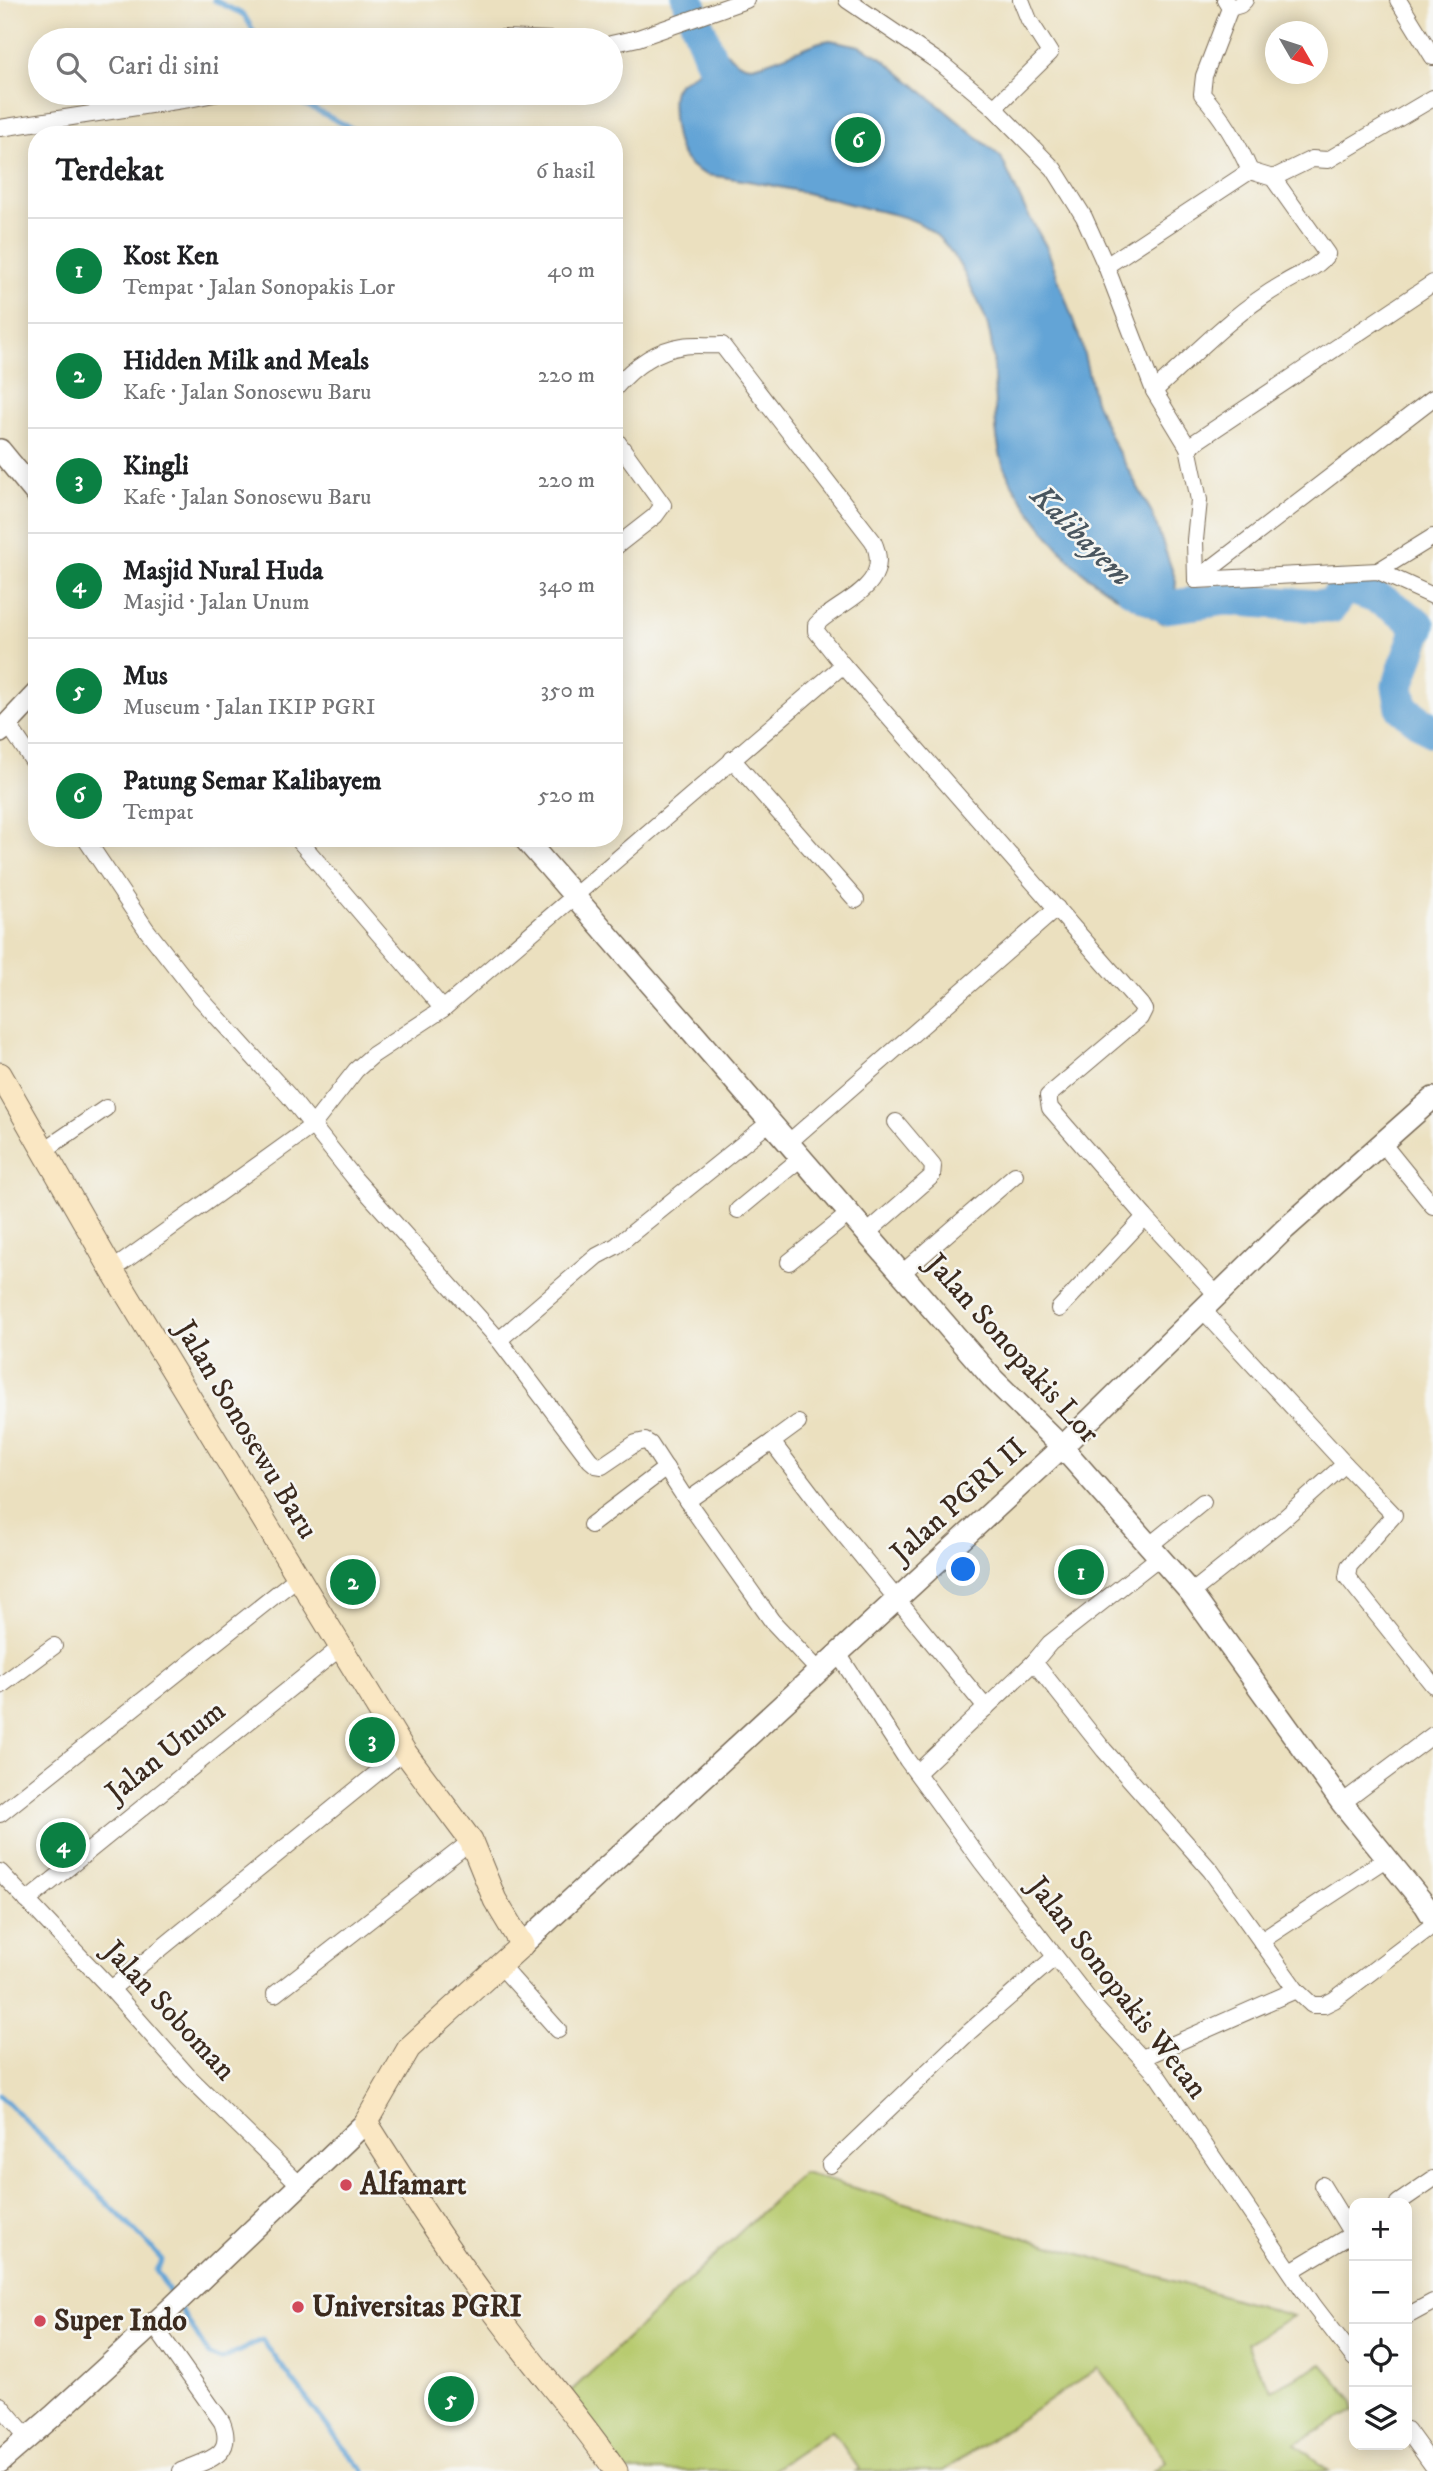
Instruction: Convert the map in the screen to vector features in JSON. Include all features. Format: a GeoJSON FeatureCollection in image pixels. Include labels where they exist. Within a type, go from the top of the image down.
{"type":"FeatureCollection","features":[{"type":"Feature","properties":{"kind":"main road","name":"Jalan Sonosewu Baru"},"geometry":{"type":"LineString","coordinates":[[0,1074],[112,1270],[404,1751],[471,1841],[495,1900],[522,1945]]}},
{"type":"Feature","properties":{"kind":"main road"},"geometry":{"type":"LineString","coordinates":[[522,1945],[409,2048],[366,2122],[444,2243],[506,2328],[595,2439],[616,2471]]}},
{"type":"Feature","properties":{"kind":"street"},"geometry":{"type":"LineString","coordinates":[[623,41],[746,0]]}},
{"type":"Feature","properties":{"kind":"street"},"geometry":{"type":"LineString","coordinates":[[847,0],[943,65],[994,108],[1054,169],[1084,217],[1153,391],[1188,447],[1199,500],[1195,540],[1196,580]]}},
{"type":"Feature","properties":{"kind":"street"},"geometry":{"type":"LineString","coordinates":[[994,108],[1050,53],[1028,20],[1021,0]]}},
{"type":"Feature","properties":{"kind":"street"},"geometry":{"type":"LineString","coordinates":[[1245,0],[1240,5],[1227,4],[1204,76],[1202,94],[1243,154],[1250,171]]}},
{"type":"Feature","properties":{"kind":"street"},"geometry":{"type":"LineString","coordinates":[[1398,0],[1433,57]]}},
{"type":"Feature","properties":{"kind":"street"},"geometry":{"type":"LineString","coordinates":[[1273,178],[1312,159],[1328,160],[1433,98]]}},
{"type":"Feature","properties":{"kind":"street"},"geometry":{"type":"LineString","coordinates":[[0,128],[144,105]]}},
{"type":"Feature","properties":{"kind":"street"},"geometry":{"type":"LineString","coordinates":[[1106,267],[1250,171]]}},
{"type":"Feature","properties":{"kind":"street"},"geometry":{"type":"LineString","coordinates":[[1153,391],[1237,314],[1322,261],[1327,254],[1273,178],[1250,171]]}},
{"type":"Feature","properties":{"kind":"street"},"geometry":{"type":"LineString","coordinates":[[1188,447],[1433,283]]}},
{"type":"Feature","properties":{"kind":"street"},"geometry":{"type":"LineString","coordinates":[[623,381],[656,353],[687,345],[722,345],[873,541],[879,564],[871,582],[816,625],[816,631],[1144,1010],[1140,1018],[1048,1096],[1048,1103],[1145,1217],[1210,1302],[1345,1464],[1394,1515],[1349,1566],[1347,1577],[1433,1685]]}},
{"type":"Feature","properties":{"kind":"street"},"geometry":{"type":"LineString","coordinates":[[1196,580],[1433,398]]}},
{"type":"Feature","properties":{"kind":"street"},"geometry":{"type":"LineString","coordinates":[[623,449],[662,502],[662,508],[655,516],[623,541]]}},
{"type":"Feature","properties":{"kind":"street"},"geometry":{"type":"LineString","coordinates":[[0,450],[28,484]]}},
{"type":"Feature","properties":{"kind":"street"},"geometry":{"type":"LineString","coordinates":[[1378,571],[1433,537]]}},
{"type":"Feature","properties":{"kind":"street"},"geometry":{"type":"LineString","coordinates":[[1196,580],[1378,571],[1433,596]]}},
{"type":"Feature","properties":{"kind":"street"},"geometry":{"type":"LineString","coordinates":[[112,1270],[312,1126],[356,1070],[373,1055],[443,1009],[843,665]]}},
{"type":"Feature","properties":{"kind":"street"},"geometry":{"type":"LineString","coordinates":[[28,703],[4,728],[28,756]]}},
{"type":"Feature","properties":{"kind":"street"},"geometry":{"type":"LineString","coordinates":[[732,759],[856,900]]}},
{"type":"Feature","properties":{"kind":"street"},"geometry":{"type":"LineString","coordinates":[[91,847],[153,939],[200,998],[288,1095],[355,1179],[499,1340],[590,1460],[596,1465],[606,1465],[641,1441],[650,1444],[772,1621],[818,1670]]}},
{"type":"Feature","properties":{"kind":"street"},"geometry":{"type":"LineString","coordinates":[[305,847],[443,1009]]}},
{"type":"Feature","properties":{"kind":"street","name":"Jalan Sonopakis Lor"},"geometry":{"type":"LineString","coordinates":[[531,847],[993,1379],[1062,1447],[1191,1592],[1342,1803],[1433,1918]]}},
{"type":"Feature","properties":{"kind":"street"},"geometry":{"type":"LineString","coordinates":[[738,1210],[795,1150],[1057,908]]}},
{"type":"Feature","properties":{"kind":"street","name":"Jalan PGRI II"},"geometry":{"type":"LineString","coordinates":[[522,1945],[1062,1447],[1285,1229],[1433,1098]]}},
{"type":"Feature","properties":{"kind":"street"},"geometry":{"type":"LineString","coordinates":[[43,1151],[106,1108]]}},
{"type":"Feature","properties":{"kind":"street"},"geometry":{"type":"LineString","coordinates":[[499,1340],[597,1256],[616,1246],[769,1122]]}},
{"type":"Feature","properties":{"kind":"street"},"geometry":{"type":"LineString","coordinates":[[867,1233],[932,1176],[934,1171],[933,1166],[896,1122]]}},
{"type":"Feature","properties":{"kind":"street"},"geometry":{"type":"LineString","coordinates":[[1382,1143],[1433,1206]]}},
{"type":"Feature","properties":{"kind":"street"},"geometry":{"type":"LineString","coordinates":[[902,1273],[1015,1175]]}},
{"type":"Feature","properties":{"kind":"street"},"geometry":{"type":"LineString","coordinates":[[789,1262],[850,1213]]}},
{"type":"Feature","properties":{"kind":"street"},"geometry":{"type":"LineString","coordinates":[[1059,1309],[1145,1217]]}},
{"type":"Feature","properties":{"kind":"street"},"geometry":{"type":"LineString","coordinates":[[687,1501],[799,1423]]}},
{"type":"Feature","properties":{"kind":"street"},"geometry":{"type":"LineString","coordinates":[[772,1443],[986,1708]]}},
{"type":"Feature","properties":{"kind":"street"},"geometry":{"type":"LineString","coordinates":[[1191,1592],[1280,1521],[1345,1464]]}},
{"type":"Feature","properties":{"kind":"street"},"geometry":{"type":"LineString","coordinates":[[591,1525],[666,1468]]}},
{"type":"Feature","properties":{"kind":"street"},"geometry":{"type":"LineString","coordinates":[[918,1773],[1034,1662],[1050,1643],[1154,1551],[1203,1502]]}},
{"type":"Feature","properties":{"kind":"street"},"geometry":{"type":"LineString","coordinates":[[0,1814],[298,1577]]}},
{"type":"Feature","properties":{"kind":"street"},"geometry":{"type":"LineString","coordinates":[[0,1686],[54,1646]]}},
{"type":"Feature","properties":{"kind":"street","name":"Jalan Unum"},"geometry":{"type":"LineString","coordinates":[[27,1900],[341,1647]]}},
{"type":"Feature","properties":{"kind":"street","name":"Jalan Sonopakis Wetan"},"geometry":{"type":"LineString","coordinates":[[837,1653],[918,1773],[1055,1957],[1093,2005],[1157,2075],[1314,2306],[1349,2347]]}},
{"type":"Feature","properties":{"kind":"street"},"geometry":{"type":"LineString","coordinates":[[1034,1662],[1104,1750],[1211,1871],[1296,1990],[1312,2005],[1324,2005],[1334,2000],[1433,1925]]}},
{"type":"Feature","properties":{"kind":"street"},"geometry":{"type":"LineString","coordinates":[[1342,1803],[1433,1735]]}},
{"type":"Feature","properties":{"kind":"street"},"geometry":{"type":"LineString","coordinates":[[111,1989],[404,1751]]}},
{"type":"Feature","properties":{"kind":"street"},"geometry":{"type":"LineString","coordinates":[[275,1994],[471,1841]]}},
{"type":"Feature","properties":{"kind":"street"},"geometry":{"type":"LineString","coordinates":[[1261,1941],[1387,1858]]}},
{"type":"Feature","properties":{"kind":"street","name":"Jalan Soboman"},"geometry":{"type":"LineString","coordinates":[[0,1872],[111,1989],[188,2076],[300,2185]]}},
{"type":"Feature","properties":{"kind":"street"},"geometry":{"type":"LineString","coordinates":[[830,2165],[969,2032],[1055,1957]]}},
{"type":"Feature","properties":{"kind":"street"},"geometry":{"type":"LineString","coordinates":[[500,1965],[558,2030]]}},
{"type":"Feature","properties":{"kind":"street"},"geometry":{"type":"LineString","coordinates":[[1142,2058],[1296,1990]]}},
{"type":"Feature","properties":{"kind":"street"},"geometry":{"type":"LineString","coordinates":[[0,2462],[171,2308],[366,2122]]}},
{"type":"Feature","properties":{"kind":"street"},"geometry":{"type":"LineString","coordinates":[[1405,2198],[1433,2179]]}},
{"type":"Feature","properties":{"kind":"street"},"geometry":{"type":"LineString","coordinates":[[1322,2185],[1349,2227]]}},
{"type":"Feature","properties":{"kind":"street"},"geometry":{"type":"LineString","coordinates":[[1291,2272],[1349,2236]]}},
{"type":"Feature","properties":{"kind":"street"},"geometry":{"type":"LineString","coordinates":[[1412,2313],[1433,2302]]}},
{"type":"Feature","properties":{"kind":"street"},"geometry":{"type":"LineString","coordinates":[[153,2324],[222,2422],[226,2433],[224,2448],[216,2456],[181,2471]]}},
{"type":"Feature","properties":{"kind":"street"},"geometry":{"type":"LineString","coordinates":[[0,2405],[29,2438]]}},
{"type":"Feature","properties":{"kind":"street"},"geometry":{"type":"LineString","coordinates":[[1412,2434],[1427,2445],[1433,2466]]}},
{"type":"Feature","properties":{"kind":"green space"},"geometry":{"type":"Polygon","coordinates":[[[803,2173],[1293,2316],[1247,2343],[1256,2365],[1272,2390],[1322,2364],[1349,2395],[1349,2414],[1295,2444],[1329,2471],[1153,2471],[1166,2461],[1098,2368],[943,2471],[856,2471],[859,2469],[832,2430],[771,2471],[619,2471],[570,2392],[803,2173]]]}},
{"type":"Feature","properties":{"kind":"water"},"geometry":{"type":"Polygon","coordinates":[[[830,40],[860,46],[881,57],[1001,157],[1047,248],[1081,342],[1095,401],[1113,442],[1152,513],[1176,581],[1175,594],[1163,623],[1120,599],[1079,569],[1048,535],[1009,479],[999,451],[993,351],[988,328],[964,274],[940,239],[919,223],[893,214],[745,180],[707,175],[690,165],[681,152],[674,127],[673,93],[679,83],[699,69],[698,61],[708,53],[721,50],[737,61],[751,66],[830,40]]]}},
{"type":"Feature","properties":{"kind":"waterway"},"geometry":{"type":"LineString","coordinates":[[214,0],[244,15],[252,28]]}},
{"type":"Feature","properties":{"kind":"waterway","name":"Kalibayem"},"geometry":{"type":"LineString","coordinates":[[688,0],[725,96]]}},
{"type":"Feature","properties":{"kind":"waterway"},"geometry":{"type":"LineString","coordinates":[[306,105],[347,126]]}},
{"type":"Feature","properties":{"kind":"waterway","name":"Kalibayem"},"geometry":{"type":"LineString","coordinates":[[1131,588],[1166,607],[1227,599],[1331,607],[1343,588],[1374,597],[1419,625],[1398,686],[1402,708],[1433,731]]}},
{"type":"Feature","properties":{"kind":"waterway"},"geometry":{"type":"LineString","coordinates":[[0,2095],[162,2260],[156,2270],[173,2297]]}},
{"type":"Feature","properties":{"kind":"waterway"},"geometry":{"type":"LineString","coordinates":[[180,2308],[209,2355],[221,2360],[262,2340],[364,2471]]}},
{"type":"Feature","properties":{"kind":"place","name":"Patung Semar Kalibayem"},"geometry":{"type":"Point","coordinates":[858,140]}},
{"type":"Feature","properties":{"kind":"place","name":"Kost Ken"},"geometry":{"type":"Point","coordinates":[1081,1572]}},
{"type":"Feature","properties":{"kind":"place","name":"Hidden Milk and Meals"},"geometry":{"type":"Point","coordinates":[353,1582]}},
{"type":"Feature","properties":{"kind":"place","name":"Kingli"},"geometry":{"type":"Point","coordinates":[372,1740]}},
{"type":"Feature","properties":{"kind":"place","name":"Masjid Nural Huda"},"geometry":{"type":"Point","coordinates":[63,1845]}},
{"type":"Feature","properties":{"kind":"place","name":"Alfamart"},"geometry":{"type":"Point","coordinates":[346,2185]}},
{"type":"Feature","properties":{"kind":"place","name":"Universitas PGRI"},"geometry":{"type":"Point","coordinates":[298,2307]}},
{"type":"Feature","properties":{"kind":"place","name":"Super Indo"},"geometry":{"type":"Point","coordinates":[40,2321]}},
{"type":"Feature","properties":{"kind":"place","name":"Mus"},"geometry":{"type":"Point","coordinates":[451,2399]}}]}
